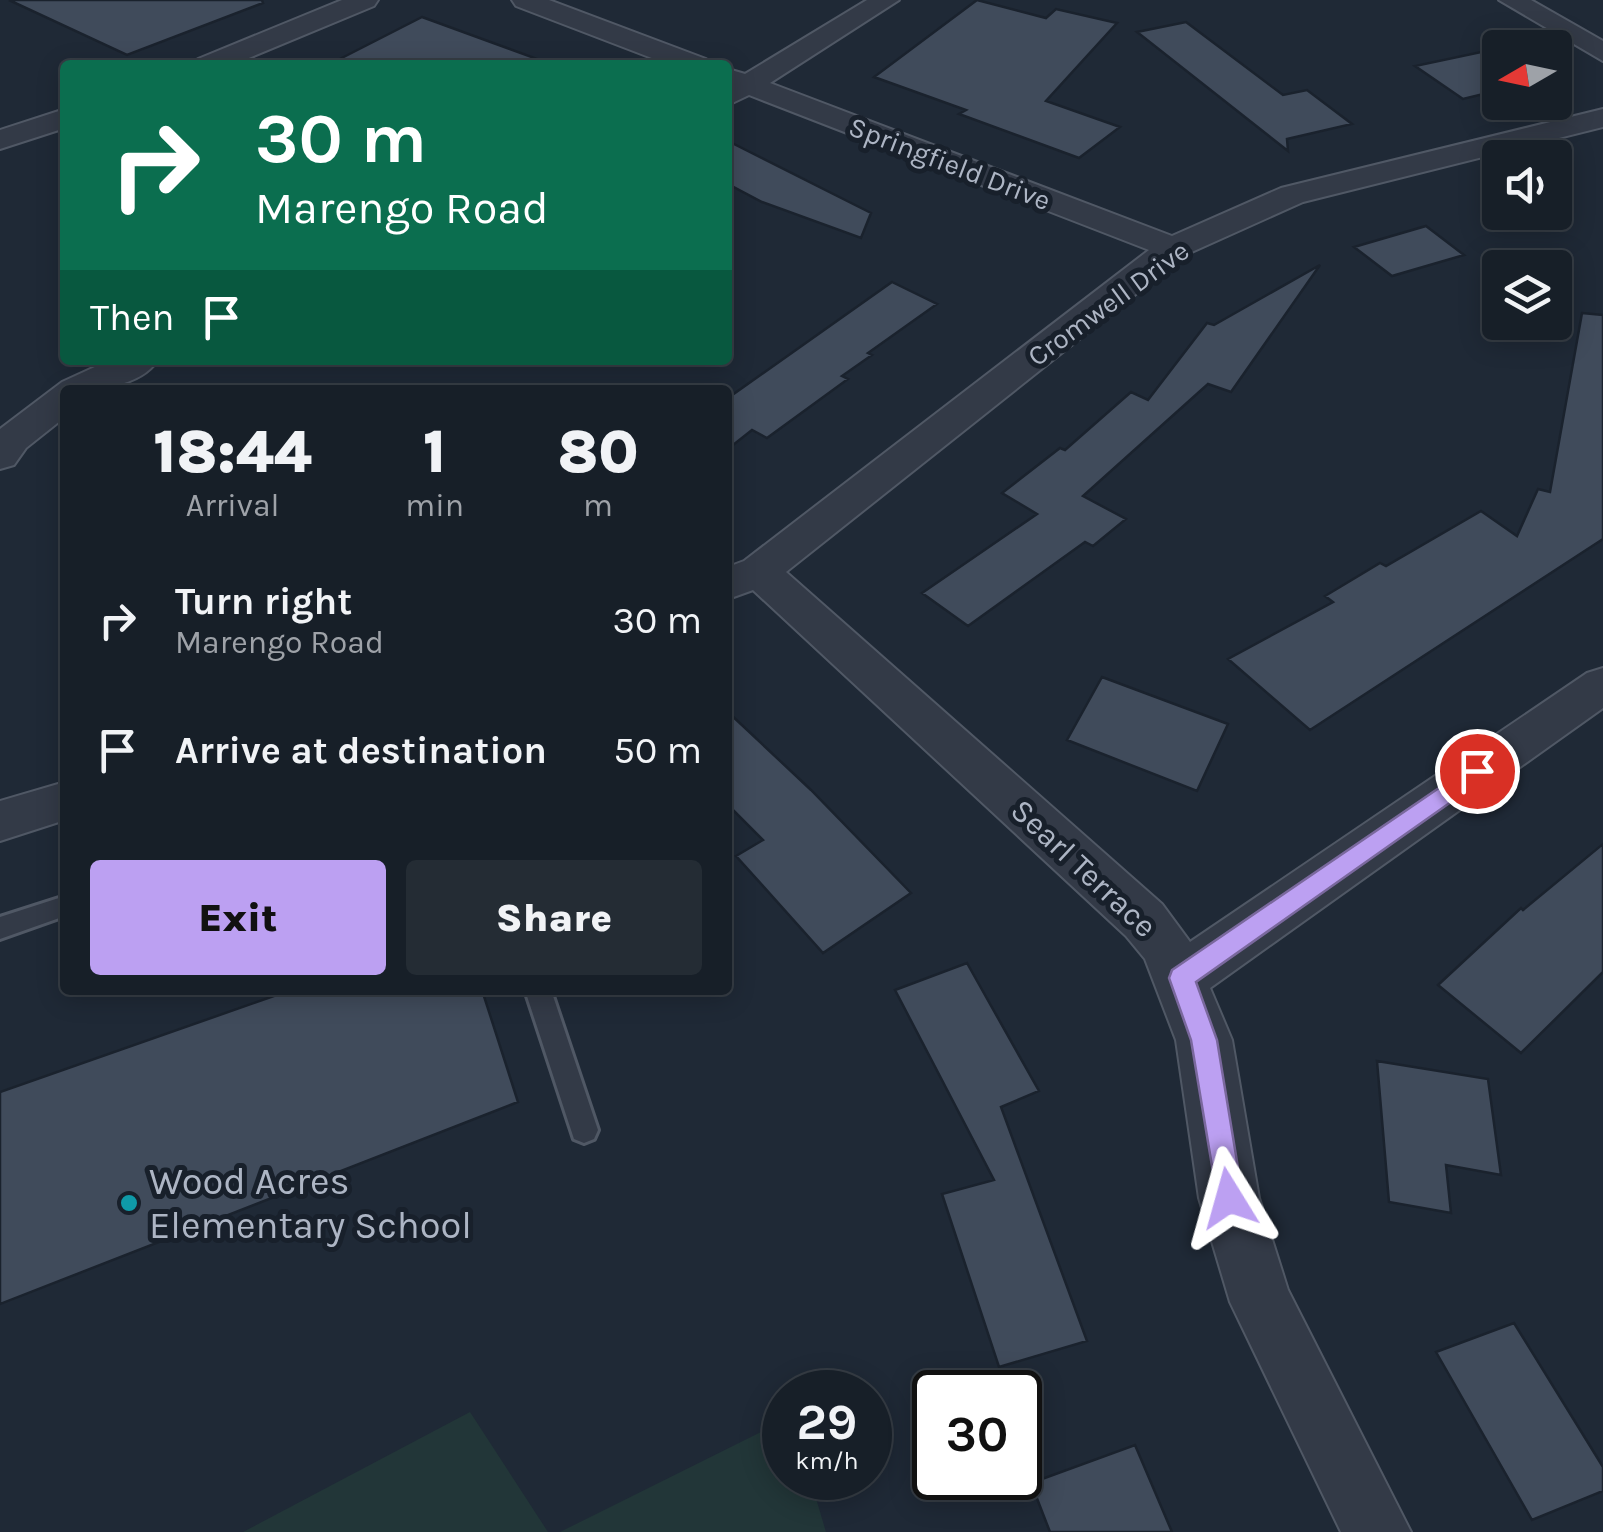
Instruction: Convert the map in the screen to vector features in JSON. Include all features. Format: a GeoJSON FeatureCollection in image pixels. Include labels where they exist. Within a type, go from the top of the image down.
{"type":"FeatureCollection","features":[{"type":"Feature","properties":{"kind":"street"},"geometry":{"type":"LineString","coordinates":[[220,60],[365,0]]}},
{"type":"Feature","properties":{"kind":"street"},"geometry":{"type":"LineString","coordinates":[[525,0],[683,60]]}},
{"type":"Feature","properties":{"kind":"street"},"geometry":{"type":"LineString","coordinates":[[734,86],[886,0]]}},
{"type":"Feature","properties":{"kind":"street"},"geometry":{"type":"LineString","coordinates":[[1512,0],[1603,53]]}},
{"type":"Feature","properties":{"kind":"street","name":"Springfield Drive"},"geometry":{"type":"LineString","coordinates":[[734,86],[1173,248]]}},
{"type":"Feature","properties":{"kind":"street","name":"Cromwell Drive"},"geometry":{"type":"LineString","coordinates":[[743,578],[1173,248],[1292,195],[1603,118]]}},
{"type":"Feature","properties":{"kind":"street"},"geometry":{"type":"LineString","coordinates":[[0,140],[60,120]]}},
{"type":"Feature","properties":{"kind":"street"},"geometry":{"type":"LineString","coordinates":[[86,385],[129,365]]}},
{"type":"Feature","properties":{"kind":"street"},"geometry":{"type":"LineString","coordinates":[[0,456],[12,439],[60,402]]}},
{"type":"Feature","properties":{"kind":"street","name":"Searl Terrace"},"geometry":{"type":"LineString","coordinates":[[743,578],[1144,920],[1166,946],[1204,1040],[1229,1198],[1261,1302],[1377,1532]]}},
{"type":"Feature","properties":{"kind":"street"},"geometry":{"type":"LineString","coordinates":[[1182,978],[1603,686]]}},
{"type":"Feature","properties":{"kind":"street"},"geometry":{"type":"LineString","coordinates":[[0,821],[60,803]]}},
{"type":"Feature","properties":{"kind":"lane"},"geometry":{"type":"LineString","coordinates":[[0,928],[60,908]]}},
{"type":"Feature","properties":{"kind":"lane"},"geometry":{"type":"LineString","coordinates":[[540,995],[584,1130]]}},
{"type":"Feature","properties":{"kind":"green space"},"geometry":{"type":"Polygon","coordinates":[[[470,1412],[548,1532],[243,1532],[470,1412]]]}},
{"type":"Feature","properties":{"kind":"green space"},"geometry":{"type":"Polygon","coordinates":[[[762,1431],[762,1500],[817,1500],[826,1532],[560,1532],[762,1431]]]}},
{"type":"Feature","properties":{"kind":"building"},"geometry":{"type":"Polygon","coordinates":[[[9,0],[262,0],[263,3],[127,55],[9,0]]]}},
{"type":"Feature","properties":{"kind":"building"},"geometry":{"type":"Polygon","coordinates":[[[977,0],[1046,18],[1056,9],[1117,23],[1046,101],[1120,127],[1079,158],[959,114],[966,110],[874,77],[977,0]]]}},
{"type":"Feature","properties":{"kind":"building"},"geometry":{"type":"Polygon","coordinates":[[[422,17],[540,60],[338,60],[422,17]]]}},
{"type":"Feature","properties":{"kind":"building"},"geometry":{"type":"Polygon","coordinates":[[[1186,22],[1283,95],[1307,90],[1352,124],[1287,139],[1288,151],[1137,32],[1186,22]]]}},
{"type":"Feature","properties":{"kind":"building"},"geometry":{"type":"Polygon","coordinates":[[[1482,52],[1482,94],[1463,99],[1415,66],[1482,52]]]}},
{"type":"Feature","properties":{"kind":"building"},"geometry":{"type":"Polygon","coordinates":[[[732,143],[871,213],[861,238],[762,202],[732,186],[732,143]]]}},
{"type":"Feature","properties":{"kind":"building"},"geometry":{"type":"Polygon","coordinates":[[[1426,226],[1464,255],[1392,276],[1354,247],[1426,226]]]}},
{"type":"Feature","properties":{"kind":"building"},"geometry":{"type":"Polygon","coordinates":[[[1320,265],[1231,392],[1208,384],[1083,496],[1126,519],[1093,546],[1085,542],[968,626],[922,593],[1037,514],[1002,493],[1060,448],[1065,450],[1131,392],[1148,400],[1207,323],[1214,325],[1320,265]]]}},
{"type":"Feature","properties":{"kind":"building"},"geometry":{"type":"Polygon","coordinates":[[[892,282],[937,304],[868,353],[872,355],[842,376],[848,379],[767,438],[752,430],[732,446],[732,395],[892,282]]]}},
{"type":"Feature","properties":{"kind":"building"},"geometry":{"type":"Polygon","coordinates":[[[1582,313],[1603,315],[1603,539],[1310,730],[1228,659],[1333,602],[1325,596],[1380,563],[1386,566],[1481,511],[1517,536],[1538,489],[1550,492],[1582,313]]]}},
{"type":"Feature","properties":{"kind":"building"},"geometry":{"type":"Polygon","coordinates":[[[1102,677],[1228,724],[1197,791],[1067,740],[1102,677]]]}},
{"type":"Feature","properties":{"kind":"building"},"geometry":{"type":"Polygon","coordinates":[[[732,716],[911,893],[823,953],[736,856],[763,840],[732,809],[732,716]]]}},
{"type":"Feature","properties":{"kind":"building"},"geometry":{"type":"Polygon","coordinates":[[[1603,844],[1603,972],[1521,1053],[1438,985],[1521,908],[1603,844]]]}},
{"type":"Feature","properties":{"kind":"building"},"geometry":{"type":"Polygon","coordinates":[[[967,963],[1039,1091],[1001,1107],[1087,1341],[999,1367],[942,1194],[994,1180],[895,990],[967,963]]]}},
{"type":"Feature","properties":{"kind":"building","name":"Wood Acres Elementary School"},"geometry":{"type":"Polygon","coordinates":[[[277,995],[484,995],[518,1102],[0,1304],[0,1092],[277,995]]]}},
{"type":"Feature","properties":{"kind":"building"},"geometry":{"type":"Polygon","coordinates":[[[1377,1061],[1488,1079],[1501,1175],[1446,1165],[1451,1213],[1389,1202],[1377,1061]]]}},
{"type":"Feature","properties":{"kind":"building"},"geometry":{"type":"Polygon","coordinates":[[[1514,1323],[1603,1467],[1603,1491],[1532,1520],[1436,1352],[1514,1323]]]}},
{"type":"Feature","properties":{"kind":"building"},"geometry":{"type":"Polygon","coordinates":[[[1135,1445],[1172,1532],[1050,1532],[1038,1500],[1042,1500],[1042,1479],[1135,1445]]]}},
{"type":"Feature","properties":{"kind":"place","name":"Wood Acres Elementary School"},"geometry":{"type":"Point","coordinates":[129,1203]}},
{"type":"Feature","properties":{"kind":"route"},"geometry":{"type":"LineString","coordinates":[[1229,1198],[1204,1040],[1182,978],[1319,878],[1477,771]]}}]}
